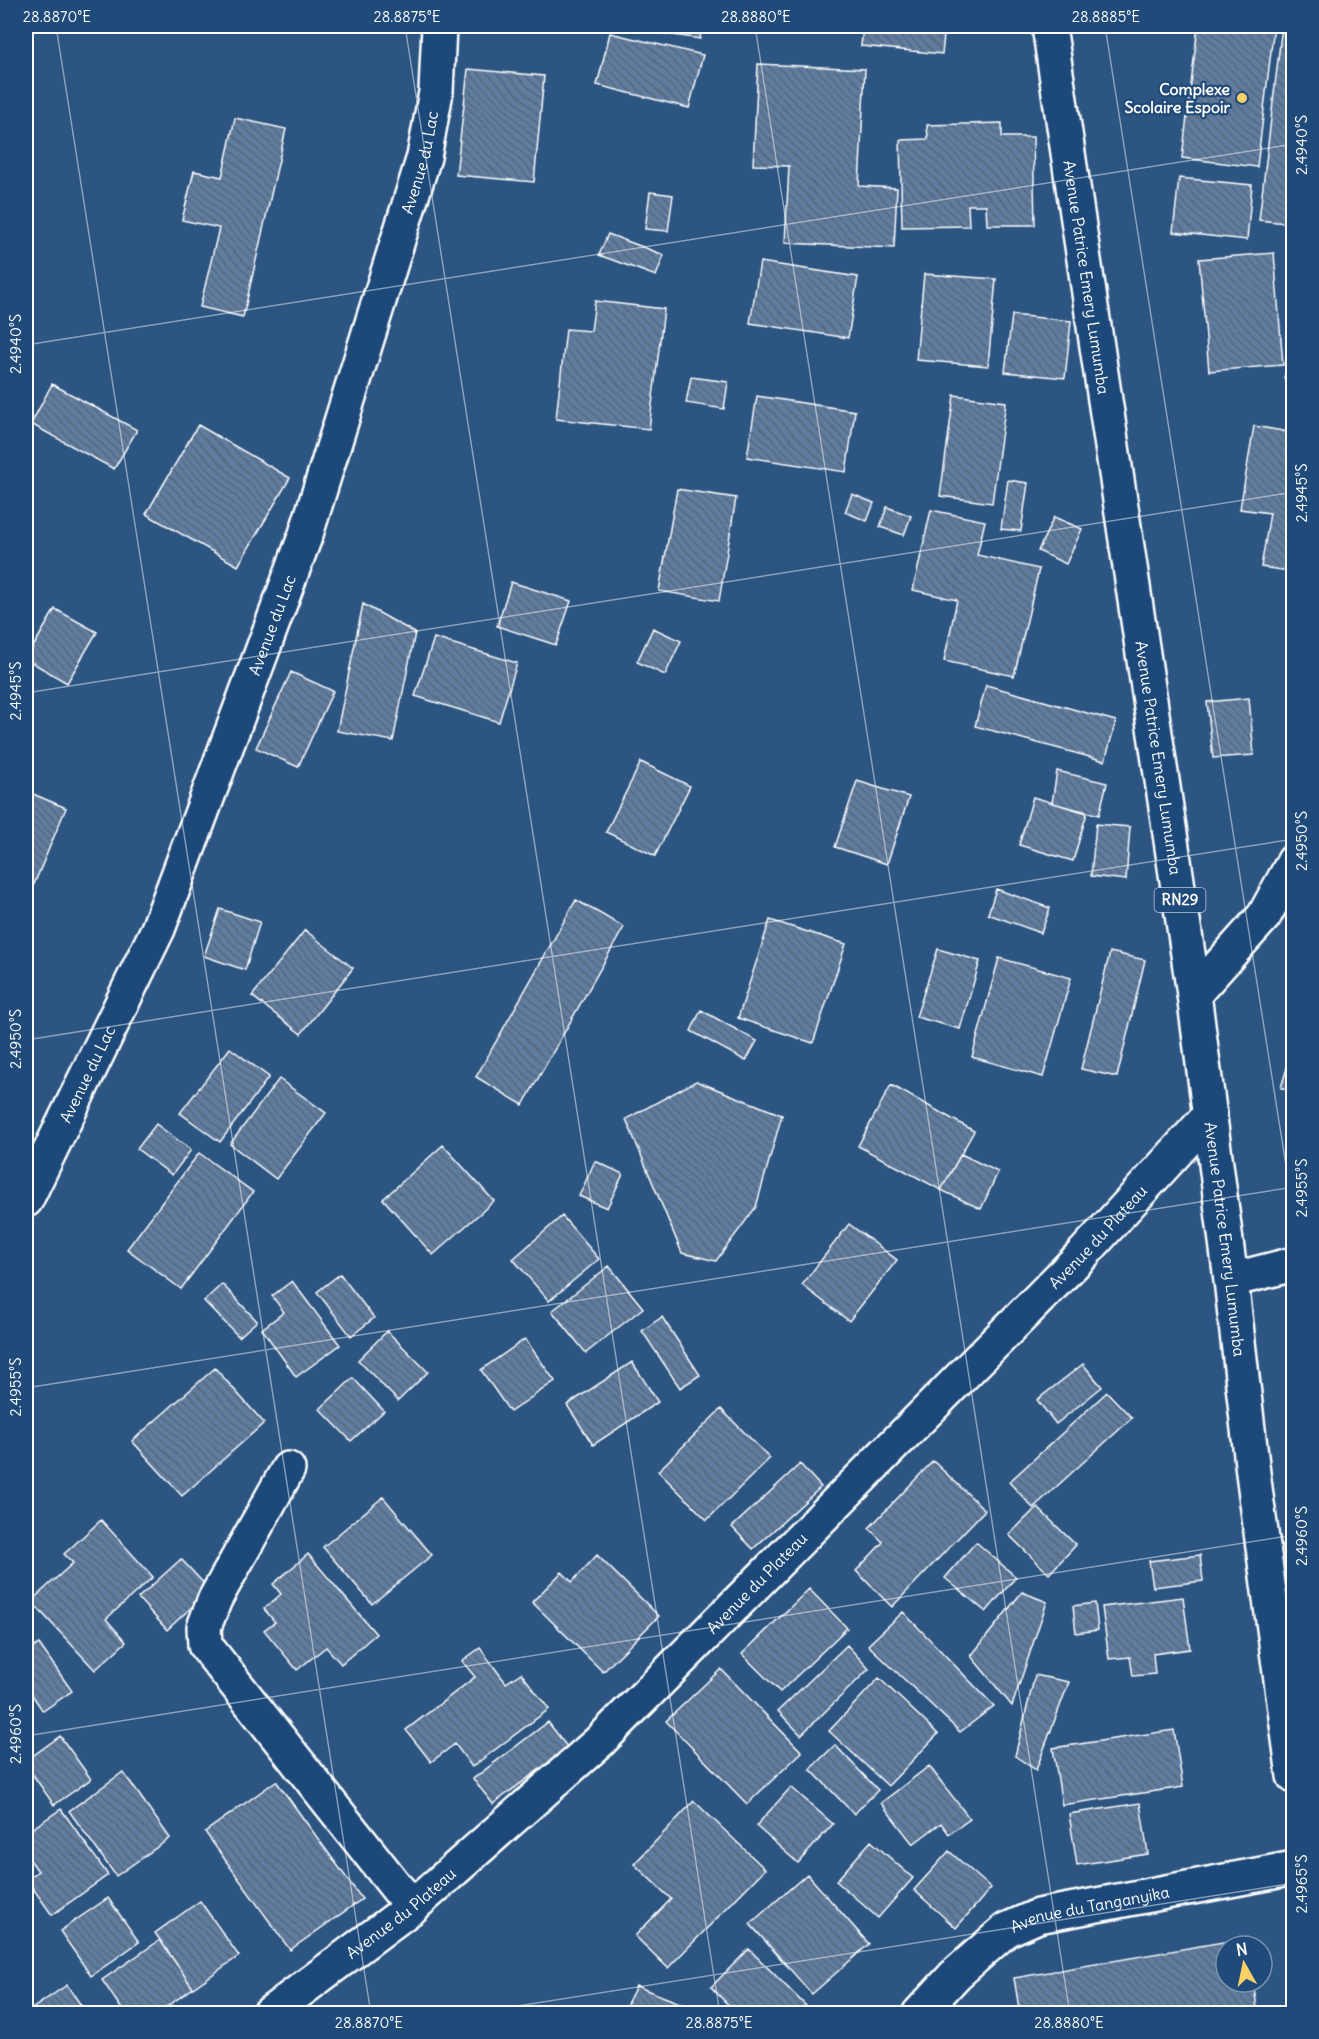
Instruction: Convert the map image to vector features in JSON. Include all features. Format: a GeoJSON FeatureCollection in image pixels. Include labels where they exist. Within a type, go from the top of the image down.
{"type":"FeatureCollection","features":[{"type":"Feature","properties":{"kind":"street","name":"Avenue du Lac"},"geometry":{"type":"LineString","coordinates":[[26,1200],[158,929],[306,534],[424,157],[436,92],[440,26]]}},
{"type":"Feature","properties":{"kind":"street","name":"Avenue Patrice Emery Lumumba"},"geometry":{"type":"LineString","coordinates":[[1049,26],[1194,994],[1293,1776]]}},
{"type":"Feature","properties":{"kind":"street"},"geometry":{"type":"LineString","coordinates":[[1194,994],[1264,916],[1293,861]]}},
{"type":"Feature","properties":{"kind":"street","name":"Avenue du Plateau"},"geometry":{"type":"LineString","coordinates":[[269,2013],[412,1907],[600,1741],[1083,1254],[1210,1116]]}},
{"type":"Feature","properties":{"kind":"street"},"geometry":{"type":"LineString","coordinates":[[1231,1280],[1293,1264]]}},
{"type":"Feature","properties":{"kind":"street"},"geometry":{"type":"LineString","coordinates":[[288,1469],[215,1599],[204,1627],[205,1645],[412,1907]]}},
{"type":"Feature","properties":{"kind":"street","name":"Avenue du Tanganyika"},"geometry":{"type":"LineString","coordinates":[[919,2013],[956,1974],[1006,1930],[1038,1916],[1293,1868]]}},
{"type":"Feature","properties":{"kind":"building"},"geometry":{"type":"Polygon","coordinates":[[[613,26],[702,26],[700,39],[613,26]]]}},
{"type":"Feature","properties":{"kind":"building"},"geometry":{"type":"Polygon","coordinates":[[[863,26],[945,26],[942,54],[861,46],[863,26]]]}},
{"type":"Feature","properties":{"kind":"building"},"geometry":{"type":"Polygon","coordinates":[[[1198,26],[1274,26],[1257,167],[1182,158],[1198,26]]]}},
{"type":"Feature","properties":{"kind":"building"},"geometry":{"type":"Polygon","coordinates":[[[1282,26],[1294,26],[1294,224],[1259,220],[1282,26]]]}},
{"type":"Feature","properties":{"kind":"building"},"geometry":{"type":"Polygon","coordinates":[[[610,33],[703,55],[689,108],[597,85],[610,33]]]}},
{"type":"Feature","properties":{"kind":"building"},"geometry":{"type":"Polygon","coordinates":[[[758,64],[865,69],[859,186],[897,188],[894,248],[785,243],[789,166],[753,165],[758,64]]]}},
{"type":"Feature","properties":{"kind":"building"},"geometry":{"type":"Polygon","coordinates":[[[468,69],[544,76],[534,182],[456,175],[468,69]]]}},
{"type":"Feature","properties":{"kind":"building"},"geometry":{"type":"Polygon","coordinates":[[[235,118],[286,129],[243,317],[200,307],[219,228],[182,220],[194,171],[222,177],[235,118]]]}},
{"type":"Feature","properties":{"kind":"building"},"geometry":{"type":"Polygon","coordinates":[[[1002,123],[1002,137],[1033,137],[1035,225],[987,225],[986,205],[968,205],[969,226],[902,227],[900,140],[928,139],[927,125],[1002,123]]]}},
{"type":"Feature","properties":{"kind":"building"},"geometry":{"type":"Polygon","coordinates":[[[1179,178],[1252,185],[1247,240],[1173,232],[1179,178]]]}},
{"type":"Feature","properties":{"kind":"building"},"geometry":{"type":"Polygon","coordinates":[[[650,192],[673,195],[668,231],[645,229],[650,192]]]}},
{"type":"Feature","properties":{"kind":"building"},"geometry":{"type":"Polygon","coordinates":[[[608,234],[664,255],[656,276],[599,255],[608,234]]]}},
{"type":"Feature","properties":{"kind":"building"},"geometry":{"type":"Polygon","coordinates":[[[1274,253],[1283,365],[1209,371],[1199,259],[1274,253]]]}},
{"type":"Feature","properties":{"kind":"building"},"geometry":{"type":"Polygon","coordinates":[[[760,262],[858,277],[848,338],[750,323],[760,262]]]}},
{"type":"Feature","properties":{"kind":"building"},"geometry":{"type":"Polygon","coordinates":[[[924,274],[996,279],[988,366],[916,360],[924,274]]]}},
{"type":"Feature","properties":{"kind":"building"},"geometry":{"type":"Polygon","coordinates":[[[595,301],[664,309],[649,429],[556,419],[566,329],[591,331],[595,301]]]}},
{"type":"Feature","properties":{"kind":"building"},"geometry":{"type":"Polygon","coordinates":[[[1012,315],[1071,321],[1065,378],[1005,372],[1012,315]]]}},
{"type":"Feature","properties":{"kind":"building"},"geometry":{"type":"Polygon","coordinates":[[[1294,342],[1294,380],[1284,378],[1294,342]]]}},
{"type":"Feature","properties":{"kind":"building"},"geometry":{"type":"Polygon","coordinates":[[[691,377],[728,382],[724,409],[686,403],[691,377]]]}},
{"type":"Feature","properties":{"kind":"building"},"geometry":{"type":"Polygon","coordinates":[[[52,384],[137,430],[114,469],[31,424],[52,384]]]}},
{"type":"Feature","properties":{"kind":"building"},"geometry":{"type":"Polygon","coordinates":[[[954,395],[1006,402],[992,503],[940,496],[954,395]]]}},
{"type":"Feature","properties":{"kind":"building"},"geometry":{"type":"Polygon","coordinates":[[[757,396],[855,411],[846,472],[747,457],[757,396]]]}},
{"type":"Feature","properties":{"kind":"building"},"geometry":{"type":"Polygon","coordinates":[[[198,425],[290,478],[238,566],[146,514],[198,425]]]}},
{"type":"Feature","properties":{"kind":"building"},"geometry":{"type":"Polygon","coordinates":[[[1254,426],[1294,433],[1294,572],[1261,567],[1270,513],[1240,509],[1254,426]]]}},
{"type":"Feature","properties":{"kind":"building"},"geometry":{"type":"Polygon","coordinates":[[[1008,480],[1028,483],[1021,531],[1001,529],[1008,480]]]}},
{"type":"Feature","properties":{"kind":"building"},"geometry":{"type":"Polygon","coordinates":[[[677,489],[736,498],[719,601],[659,591],[677,489]]]}},
{"type":"Feature","properties":{"kind":"building"},"geometry":{"type":"Polygon","coordinates":[[[852,494],[874,503],[867,521],[845,512],[852,494]]]}},
{"type":"Feature","properties":{"kind":"building"},"geometry":{"type":"Polygon","coordinates":[[[887,507],[911,516],[904,535],[880,527],[887,507]]]}},
{"type":"Feature","properties":{"kind":"building"},"geometry":{"type":"Polygon","coordinates":[[[931,510],[985,521],[977,555],[1039,569],[1014,676],[944,661],[957,600],[913,590],[931,510]]]}},
{"type":"Feature","properties":{"kind":"building"},"geometry":{"type":"Polygon","coordinates":[[[1054,517],[1082,529],[1066,564],[1038,551],[1054,517]]]}},
{"type":"Feature","properties":{"kind":"building"},"geometry":{"type":"Polygon","coordinates":[[[511,582],[571,601],[556,645],[497,626],[511,582]]]}},
{"type":"Feature","properties":{"kind":"building"},"geometry":{"type":"Polygon","coordinates":[[[363,604],[415,633],[393,741],[337,731],[363,604]]]}},
{"type":"Feature","properties":{"kind":"building"},"geometry":{"type":"Polygon","coordinates":[[[55,609],[97,632],[67,683],[26,659],[55,609]]]}},
{"type":"Feature","properties":{"kind":"building"},"geometry":{"type":"Polygon","coordinates":[[[653,628],[681,641],[665,675],[637,662],[653,628]]]}},
{"type":"Feature","properties":{"kind":"building"},"geometry":{"type":"Polygon","coordinates":[[[434,638],[517,663],[499,722],[415,696],[434,638]]]}},
{"type":"Feature","properties":{"kind":"building"},"geometry":{"type":"Polygon","coordinates":[[[291,672],[333,691],[298,767],[256,748],[291,672]]]}},
{"type":"Feature","properties":{"kind":"building"},"geometry":{"type":"Polygon","coordinates":[[[986,685],[1116,721],[1105,761],[975,726],[986,685]]]}},
{"type":"Feature","properties":{"kind":"building"},"geometry":{"type":"Polygon","coordinates":[[[1249,698],[1254,755],[1213,758],[1207,702],[1249,698]]]}},
{"type":"Feature","properties":{"kind":"building"},"geometry":{"type":"Polygon","coordinates":[[[641,762],[690,786],[655,856],[606,832],[641,762]]]}},
{"type":"Feature","properties":{"kind":"building"},"geometry":{"type":"Polygon","coordinates":[[[1057,771],[1107,783],[1099,815],[1052,803],[1057,771]]]}},
{"type":"Feature","properties":{"kind":"building"},"geometry":{"type":"Polygon","coordinates":[[[857,781],[909,797],[887,864],[835,847],[857,781]]]}},
{"type":"Feature","properties":{"kind":"building"},"geometry":{"type":"Polygon","coordinates":[[[26,791],[66,808],[32,889],[26,887],[26,791]]]}},
{"type":"Feature","properties":{"kind":"building"},"geometry":{"type":"Polygon","coordinates":[[[1033,797],[1087,813],[1073,861],[1019,845],[1033,797]]]}},
{"type":"Feature","properties":{"kind":"building"},"geometry":{"type":"Polygon","coordinates":[[[1096,824],[1130,827],[1126,880],[1091,876],[1096,824]]]}},
{"type":"Feature","properties":{"kind":"building"},"geometry":{"type":"Polygon","coordinates":[[[996,889],[1050,908],[1041,933],[988,914],[996,889]]]}},
{"type":"Feature","properties":{"kind":"building"},"geometry":{"type":"Polygon","coordinates":[[[576,900],[624,927],[523,1105],[476,1077],[576,900]]]}},
{"type":"Feature","properties":{"kind":"building"},"geometry":{"type":"Polygon","coordinates":[[[220,909],[260,922],[245,970],[204,956],[220,909]]]}},
{"type":"Feature","properties":{"kind":"building"},"geometry":{"type":"Polygon","coordinates":[[[770,920],[846,944],[813,1043],[738,1018],[770,920]]]}},
{"type":"Feature","properties":{"kind":"building"},"geometry":{"type":"Polygon","coordinates":[[[305,930],[353,968],[301,1034],[252,996],[305,930]]]}},
{"type":"Feature","properties":{"kind":"building"},"geometry":{"type":"Polygon","coordinates":[[[938,949],[980,961],[960,1029],[916,1017],[938,949]]]}},
{"type":"Feature","properties":{"kind":"building"},"geometry":{"type":"Polygon","coordinates":[[[1110,952],[1145,960],[1117,1077],[1081,1069],[1110,952]]]}},
{"type":"Feature","properties":{"kind":"building"},"geometry":{"type":"Polygon","coordinates":[[[999,958],[1071,978],[1043,1077],[972,1057],[999,958]]]}},
{"type":"Feature","properties":{"kind":"building"},"geometry":{"type":"Polygon","coordinates":[[[701,1010],[757,1041],[746,1061],[691,1031],[701,1010]]]}},
{"type":"Feature","properties":{"kind":"building"},"geometry":{"type":"Polygon","coordinates":[[[1294,1044],[1294,1145],[1286,1144],[1290,1090],[1281,1088],[1294,1044]]]}},
{"type":"Feature","properties":{"kind":"building"},"geometry":{"type":"Polygon","coordinates":[[[230,1048],[269,1077],[220,1142],[180,1113],[230,1048]]]}},
{"type":"Feature","properties":{"kind":"building"},"geometry":{"type":"Polygon","coordinates":[[[279,1079],[326,1113],[276,1179],[230,1144],[279,1079]]]}},
{"type":"Feature","properties":{"kind":"building"},"geometry":{"type":"Polygon","coordinates":[[[696,1081],[782,1115],[756,1207],[716,1261],[682,1253],[626,1119],[696,1081]]]}},
{"type":"Feature","properties":{"kind":"building"},"geometry":{"type":"Polygon","coordinates":[[[891,1085],[974,1131],[941,1190],[858,1146],[891,1085]]]}},
{"type":"Feature","properties":{"kind":"building"},"geometry":{"type":"Polygon","coordinates":[[[156,1124],[191,1150],[172,1175],[137,1149],[156,1124]]]}},
{"type":"Feature","properties":{"kind":"building"},"geometry":{"type":"Polygon","coordinates":[[[443,1145],[494,1201],[433,1255],[383,1199],[443,1145]]]}},
{"type":"Feature","properties":{"kind":"building"},"geometry":{"type":"Polygon","coordinates":[[[199,1153],[253,1192],[181,1289],[127,1249],[199,1153]]]}},
{"type":"Feature","properties":{"kind":"building"},"geometry":{"type":"Polygon","coordinates":[[[961,1154],[998,1172],[981,1209],[941,1190],[961,1154]]]}},
{"type":"Feature","properties":{"kind":"building"},"geometry":{"type":"Polygon","coordinates":[[[595,1161],[623,1174],[607,1208],[579,1196],[595,1161]]]}},
{"type":"Feature","properties":{"kind":"building"},"geometry":{"type":"Polygon","coordinates":[[[562,1216],[599,1259],[549,1301],[513,1259],[562,1216]]]}},
{"type":"Feature","properties":{"kind":"building"},"geometry":{"type":"Polygon","coordinates":[[[849,1224],[897,1260],[849,1321],[802,1285],[849,1224]]]}},
{"type":"Feature","properties":{"kind":"building"},"geometry":{"type":"Polygon","coordinates":[[[609,1266],[643,1308],[586,1353],[552,1311],[609,1266]]]}},
{"type":"Feature","properties":{"kind":"building"},"geometry":{"type":"Polygon","coordinates":[[[340,1274],[374,1318],[351,1336],[317,1292],[340,1274]]]}},
{"type":"Feature","properties":{"kind":"building"},"geometry":{"type":"Polygon","coordinates":[[[292,1281],[340,1345],[296,1377],[262,1329],[284,1312],[272,1296],[292,1281]]]}},
{"type":"Feature","properties":{"kind":"building"},"geometry":{"type":"Polygon","coordinates":[[[222,1284],[257,1321],[239,1337],[204,1301],[222,1284]]]}},
{"type":"Feature","properties":{"kind":"building"},"geometry":{"type":"Polygon","coordinates":[[[662,1317],[700,1375],[680,1388],[642,1331],[662,1317]]]}},
{"type":"Feature","properties":{"kind":"building"},"geometry":{"type":"Polygon","coordinates":[[[387,1331],[428,1372],[398,1401],[358,1360],[387,1331]]]}},
{"type":"Feature","properties":{"kind":"building"},"geometry":{"type":"Polygon","coordinates":[[[525,1339],[555,1381],[510,1412],[481,1370],[525,1339]]]}},
{"type":"Feature","properties":{"kind":"building"},"geometry":{"type":"Polygon","coordinates":[[[632,1362],[658,1402],[593,1445],[567,1405],[632,1362]]]}},
{"type":"Feature","properties":{"kind":"building"},"geometry":{"type":"Polygon","coordinates":[[[1083,1364],[1102,1387],[1056,1424],[1037,1400],[1083,1364]]]}},
{"type":"Feature","properties":{"kind":"building"},"geometry":{"type":"Polygon","coordinates":[[[215,1368],[264,1423],[182,1496],[132,1441],[215,1368]]]}},
{"type":"Feature","properties":{"kind":"building"},"geometry":{"type":"Polygon","coordinates":[[[353,1378],[384,1411],[351,1441],[320,1409],[353,1378]]]}},
{"type":"Feature","properties":{"kind":"building"},"geometry":{"type":"Polygon","coordinates":[[[1107,1392],[1132,1418],[1033,1508],[1009,1482],[1107,1392]]]}},
{"type":"Feature","properties":{"kind":"building"},"geometry":{"type":"Polygon","coordinates":[[[721,1409],[770,1458],[707,1520],[658,1471],[721,1409]]]}},
{"type":"Feature","properties":{"kind":"building"},"geometry":{"type":"Polygon","coordinates":[[[933,1461],[985,1510],[892,1607],[856,1571],[883,1542],[869,1528],[933,1461]]]}},
{"type":"Feature","properties":{"kind":"building"},"geometry":{"type":"Polygon","coordinates":[[[800,1464],[821,1487],[753,1549],[732,1527],[800,1464]]]}},
{"type":"Feature","properties":{"kind":"building"},"geometry":{"type":"Polygon","coordinates":[[[383,1497],[432,1555],[372,1604],[323,1547],[383,1497]]]}},
{"type":"Feature","properties":{"kind":"building"},"geometry":{"type":"Polygon","coordinates":[[[1037,1507],[1076,1545],[1049,1574],[1009,1535],[1037,1507]]]}},
{"type":"Feature","properties":{"kind":"building"},"geometry":{"type":"Polygon","coordinates":[[[101,1520],[153,1577],[106,1619],[126,1642],[95,1670],[31,1601],[73,1563],[64,1554],[101,1520]]]}},
{"type":"Feature","properties":{"kind":"building"},"geometry":{"type":"Polygon","coordinates":[[[976,1542],[1016,1577],[986,1612],[945,1578],[976,1542]]]}},
{"type":"Feature","properties":{"kind":"building"},"geometry":{"type":"Polygon","coordinates":[[[308,1554],[376,1634],[341,1664],[326,1647],[297,1670],[264,1630],[275,1622],[264,1609],[281,1594],[273,1584],[308,1554]]]}},
{"type":"Feature","properties":{"kind":"building"},"geometry":{"type":"Polygon","coordinates":[[[597,1555],[659,1616],[603,1672],[532,1602],[562,1572],[572,1582],[597,1555]]]}},
{"type":"Feature","properties":{"kind":"building"},"geometry":{"type":"Polygon","coordinates":[[[1200,1555],[1203,1581],[1153,1587],[1149,1561],[1200,1555]]]}},
{"type":"Feature","properties":{"kind":"building"},"geometry":{"type":"Polygon","coordinates":[[[181,1559],[210,1590],[167,1630],[138,1598],[181,1559]]]}},
{"type":"Feature","properties":{"kind":"building"},"geometry":{"type":"Polygon","coordinates":[[[809,1589],[847,1628],[780,1692],[742,1654],[809,1589]]]}},
{"type":"Feature","properties":{"kind":"building"},"geometry":{"type":"Polygon","coordinates":[[[1022,1592],[1047,1602],[1012,1706],[971,1656],[1022,1592]]]}},
{"type":"Feature","properties":{"kind":"building"},"geometry":{"type":"Polygon","coordinates":[[[1183,1597],[1190,1649],[1153,1654],[1155,1674],[1133,1676],[1130,1657],[1109,1659],[1102,1607],[1183,1597]]]}},
{"type":"Feature","properties":{"kind":"building"},"geometry":{"type":"Polygon","coordinates":[[[1095,1603],[1098,1630],[1076,1633],[1073,1606],[1095,1603]]]}},
{"type":"Feature","properties":{"kind":"building"},"geometry":{"type":"Polygon","coordinates":[[[903,1612],[994,1706],[960,1732],[868,1645],[903,1612]]]}},
{"type":"Feature","properties":{"kind":"building"},"geometry":{"type":"Polygon","coordinates":[[[39,1644],[72,1691],[43,1711],[26,1686],[26,1653],[39,1644]]]}},
{"type":"Feature","properties":{"kind":"building"},"geometry":{"type":"Polygon","coordinates":[[[847,1645],[869,1669],[801,1735],[778,1711],[847,1645]]]}},
{"type":"Feature","properties":{"kind":"building"},"geometry":{"type":"Polygon","coordinates":[[[480,1648],[506,1683],[521,1673],[549,1709],[472,1767],[455,1744],[431,1762],[406,1730],[475,1677],[462,1661],[480,1648]]]}},
{"type":"Feature","properties":{"kind":"building"},"geometry":{"type":"Polygon","coordinates":[[[721,1669],[802,1752],[747,1804],[666,1721],[721,1669]]]}},
{"type":"Feature","properties":{"kind":"building"},"geometry":{"type":"Polygon","coordinates":[[[1035,1675],[1069,1682],[1036,1770],[1015,1756],[1035,1675]]]}},
{"type":"Feature","properties":{"kind":"building"},"geometry":{"type":"Polygon","coordinates":[[[879,1678],[938,1734],[888,1786],[829,1731],[879,1678]]]}},
{"type":"Feature","properties":{"kind":"building"},"geometry":{"type":"Polygon","coordinates":[[[548,1722],[568,1748],[493,1804],[473,1779],[548,1722]]]}},
{"type":"Feature","properties":{"kind":"building"},"geometry":{"type":"Polygon","coordinates":[[[1174,1730],[1183,1787],[1062,1805],[1053,1748],[1174,1730]]]}},
{"type":"Feature","properties":{"kind":"building"},"geometry":{"type":"Polygon","coordinates":[[[60,1736],[91,1779],[54,1805],[26,1765],[26,1761],[60,1736]]]}},
{"type":"Feature","properties":{"kind":"building"},"geometry":{"type":"Polygon","coordinates":[[[835,1745],[878,1790],[854,1814],[810,1769],[835,1745]]]}},
{"type":"Feature","properties":{"kind":"building"},"geometry":{"type":"Polygon","coordinates":[[[929,1766],[970,1819],[949,1834],[941,1823],[913,1844],[881,1803],[929,1766]]]}},
{"type":"Feature","properties":{"kind":"building"},"geometry":{"type":"Polygon","coordinates":[[[123,1772],[170,1838],[116,1876],[69,1811],[123,1772]]]}},
{"type":"Feature","properties":{"kind":"building"},"geometry":{"type":"Polygon","coordinates":[[[276,1781],[362,1899],[290,1950],[205,1832],[276,1781]]]}},
{"type":"Feature","properties":{"kind":"building"},"geometry":{"type":"Polygon","coordinates":[[[791,1787],[833,1824],[798,1863],[756,1826],[791,1787]]]}},
{"type":"Feature","properties":{"kind":"building"},"geometry":{"type":"Polygon","coordinates":[[[694,1801],[765,1869],[668,1968],[635,1936],[671,1899],[634,1864],[694,1801]]]}},
{"type":"Feature","properties":{"kind":"building"},"geometry":{"type":"Polygon","coordinates":[[[1140,1803],[1148,1854],[1077,1865],[1069,1814],[1140,1803]]]}},
{"type":"Feature","properties":{"kind":"building"},"geometry":{"type":"Polygon","coordinates":[[[61,1809],[108,1875],[52,1915],[27,1880],[38,1871],[26,1854],[26,1833],[61,1809]]]}},
{"type":"Feature","properties":{"kind":"building"},"geometry":{"type":"Polygon","coordinates":[[[871,1841],[913,1878],[878,1918],[836,1881],[871,1841]]]}},
{"type":"Feature","properties":{"kind":"building"},"geometry":{"type":"Polygon","coordinates":[[[949,1851],[991,1888],[956,1928],[914,1890],[949,1851]]]}},
{"type":"Feature","properties":{"kind":"building"},"geometry":{"type":"Polygon","coordinates":[[[807,1874],[869,1944],[812,1994],[750,1924],[807,1874]]]}},
{"type":"Feature","properties":{"kind":"building"},"geometry":{"type":"Polygon","coordinates":[[[108,1898],[139,1942],[91,1976],[60,1931],[108,1898]]]}},
{"type":"Feature","properties":{"kind":"building"},"geometry":{"type":"Polygon","coordinates":[[[200,1901],[239,1956],[193,1988],[155,1933],[200,1901]]]}},
{"type":"Feature","properties":{"kind":"building"},"geometry":{"type":"Polygon","coordinates":[[[160,1940],[193,1988],[156,2014],[125,2014],[102,1980],[160,1940]]]}},
{"type":"Feature","properties":{"kind":"building"},"geometry":{"type":"Polygon","coordinates":[[[1214,1944],[1214,1994],[1255,1994],[1258,2014],[1218,2014],[1217,2007],[1180,2014],[1020,2014],[1014,1978],[1214,1944]]]}},
{"type":"Feature","properties":{"kind":"building"},"geometry":{"type":"Polygon","coordinates":[[[749,1949],[806,2006],[798,2014],[737,2014],[711,1987],[749,1949]]]}},
{"type":"Feature","properties":{"kind":"building"},"geometry":{"type":"Polygon","coordinates":[[[67,1985],[87,2014],[26,2014],[26,2013],[67,1985]]]}},
{"type":"Feature","properties":{"kind":"building"},"geometry":{"type":"Polygon","coordinates":[[[636,1986],[708,2014],[622,2014],[636,1986]]]}},
{"type":"Feature","properties":{"kind":"place","name":"Complexe Scolaire Espoir"},"geometry":{"type":"Point","coordinates":[1242,98]}}]}
